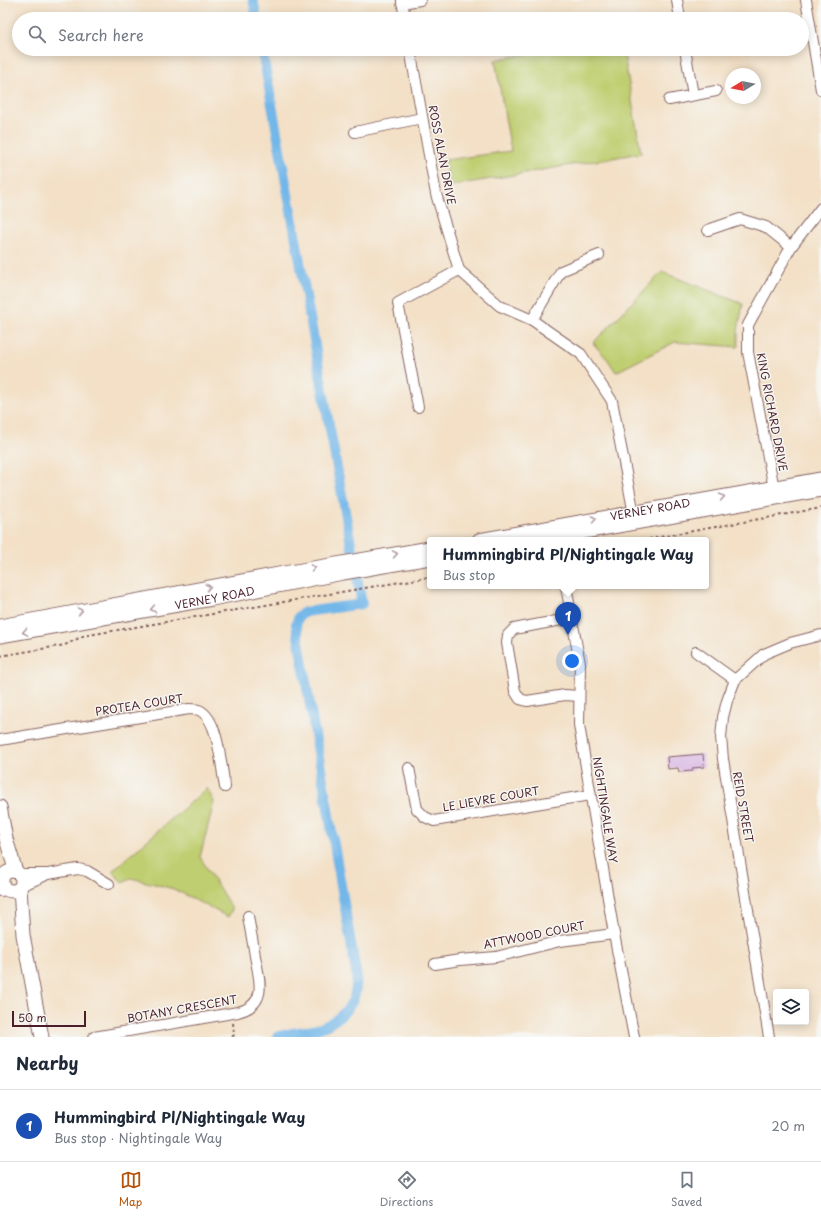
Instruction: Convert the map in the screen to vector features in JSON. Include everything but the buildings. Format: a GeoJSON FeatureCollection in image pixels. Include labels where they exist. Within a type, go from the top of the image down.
{"type":"FeatureCollection","features":[{"type":"Feature","properties":{"kind":"street"},"geometry":{"type":"LineString","coordinates":[[404,12],[402,2],[420,0]]}},
{"type":"Feature","properties":{"kind":"street"},"geometry":{"type":"LineString","coordinates":[[677,0],[679,12]]}},
{"type":"Feature","properties":{"kind":"street"},"geometry":{"type":"LineString","coordinates":[[806,0],[817,41],[821,90]]}},
{"type":"Feature","properties":{"kind":"street","name":"ROSS ALAN DRIVE"},"geometry":{"type":"LineString","coordinates":[[411,56],[436,194],[459,270]]}},
{"type":"Feature","properties":{"kind":"street"},"geometry":{"type":"LineString","coordinates":[[686,56],[693,96]]}},
{"type":"Feature","properties":{"kind":"street"},"geometry":{"type":"LineString","coordinates":[[668,100],[716,91]]}},
{"type":"Feature","properties":{"kind":"street"},"geometry":{"type":"LineString","coordinates":[[355,132],[422,118]]}},
{"type":"Feature","properties":{"kind":"street","name":"KING RICHARD DRIVE"},"geometry":{"type":"LineString","coordinates":[[775,493],[748,352],[748,324],[791,247],[821,208]]}},
{"type":"Feature","properties":{"kind":"street"},"geometry":{"type":"LineString","coordinates":[[708,230],[740,219],[766,228],[791,247]]}},
{"type":"Feature","properties":{"kind":"street"},"geometry":{"type":"LineString","coordinates":[[532,320],[561,271],[599,255]]}},
{"type":"Feature","properties":{"kind":"street"},"geometry":{"type":"LineString","coordinates":[[418,407],[398,303],[459,270],[500,306],[532,320],[582,354],[612,401],[634,518]]}},
{"type":"Feature","properties":{"kind":"street","name":"VERNEY ROAD"},"geometry":{"type":"LineString","coordinates":[[518,537],[557,534],[634,518],[775,493],[821,480]]}},
{"type":"Feature","properties":{"kind":"street","name":"VERNEY ROAD"},"geometry":{"type":"LineString","coordinates":[[775,493],[821,490]]}},
{"type":"Feature","properties":{"kind":"street","name":"VERNEY ROAD"},"geometry":{"type":"LineString","coordinates":[[362,565],[427,549]]}},
{"type":"Feature","properties":{"kind":"street","name":"VERNEY ROAD"},"geometry":{"type":"LineString","coordinates":[[0,626],[342,568],[427,558]]}},
{"type":"Feature","properties":{"kind":"street","name":"VERNEY ROAD"},"geometry":{"type":"LineString","coordinates":[[0,636],[212,598],[342,568]]}},
{"type":"Feature","properties":{"kind":"street","name":"NIGHTINGALE WAY"},"geometry":{"type":"LineString","coordinates":[[567,589],[580,664],[579,725],[614,934],[634,1037]]}},
{"type":"Feature","properties":{"kind":"street"},"geometry":{"type":"LineString","coordinates":[[572,618],[514,629],[508,635],[507,643],[515,691],[520,699],[527,701],[565,695],[579,696]]}},
{"type":"Feature","properties":{"kind":"street","name":"REID STREET"},"geometry":{"type":"LineString","coordinates":[[769,1037],[723,759],[721,737],[722,717],[735,680],[764,654],[790,643],[821,635]]}},
{"type":"Feature","properties":{"kind":"street"},"geometry":{"type":"LineString","coordinates":[[696,652],[735,680]]}},
{"type":"Feature","properties":{"kind":"street","name":"PROTEA COURT"},"geometry":{"type":"LineString","coordinates":[[0,740],[189,709],[200,710],[209,717],[215,728],[225,787]]}},
{"type":"Feature","properties":{"kind":"street","name":"LE LIEVRE COURT"},"geometry":{"type":"LineString","coordinates":[[410,768],[418,809],[425,817],[434,821],[590,795]]}},
{"type":"Feature","properties":{"kind":"street"},"geometry":{"type":"LineString","coordinates":[[0,807],[6,839],[12,900],[23,935],[42,1037]]}},
{"type":"Feature","properties":{"kind":"street"},"geometry":{"type":"LineString","coordinates":[[10,882],[78,869],[87,871],[109,884]]}},
{"type":"Feature","properties":{"kind":"street","name":"BOTANY CRESCENT"},"geometry":{"type":"LineString","coordinates":[[94,1037],[243,1011],[251,1007],[257,1000],[261,985],[248,916]]}},
{"type":"Feature","properties":{"kind":"street","name":"ATTWOOD COURT"},"geometry":{"type":"LineString","coordinates":[[435,964],[496,957],[560,941],[614,934]]}},
{"type":"Feature","properties":{"kind":"path"},"geometry":{"type":"LineString","coordinates":[[660,537],[821,508]]}},
{"type":"Feature","properties":{"kind":"path"},"geometry":{"type":"LineString","coordinates":[[0,656],[65,645],[83,636],[427,577]]}},
{"type":"Feature","properties":{"kind":"path"},"geometry":{"type":"LineString","coordinates":[[232,1013],[232,1037]]}},
{"type":"Feature","properties":{"kind":"green space"},"geometry":{"type":"Polygon","coordinates":[[[516,56],[624,56],[641,153],[450,186],[445,160],[511,151],[495,60],[516,56]]]}},
{"type":"Feature","properties":{"kind":"green space"},"geometry":{"type":"Polygon","coordinates":[[[662,272],[743,304],[738,330],[738,347],[675,342],[616,372],[593,343],[662,272]]]}},
{"type":"Feature","properties":{"kind":"green space"},"geometry":{"type":"Polygon","coordinates":[[[207,788],[214,802],[200,857],[232,909],[228,917],[174,889],[131,878],[122,882],[112,871],[207,788]]]}},
{"type":"Feature","properties":{"kind":"waterway"},"geometry":{"type":"LineString","coordinates":[[253,0],[256,12]]}},
{"type":"Feature","properties":{"kind":"waterway"},"geometry":{"type":"LineString","coordinates":[[263,56],[362,604],[305,612],[299,616],[296,624],[357,978],[355,992],[353,1000],[343,1014],[328,1025],[317,1029],[277,1037]]}},
{"type":"Feature","properties":{"kind":"place","name":"Hummingbird Pl/Nightingale Way"},"geometry":{"type":"Point","coordinates":[568,635]}}]}
